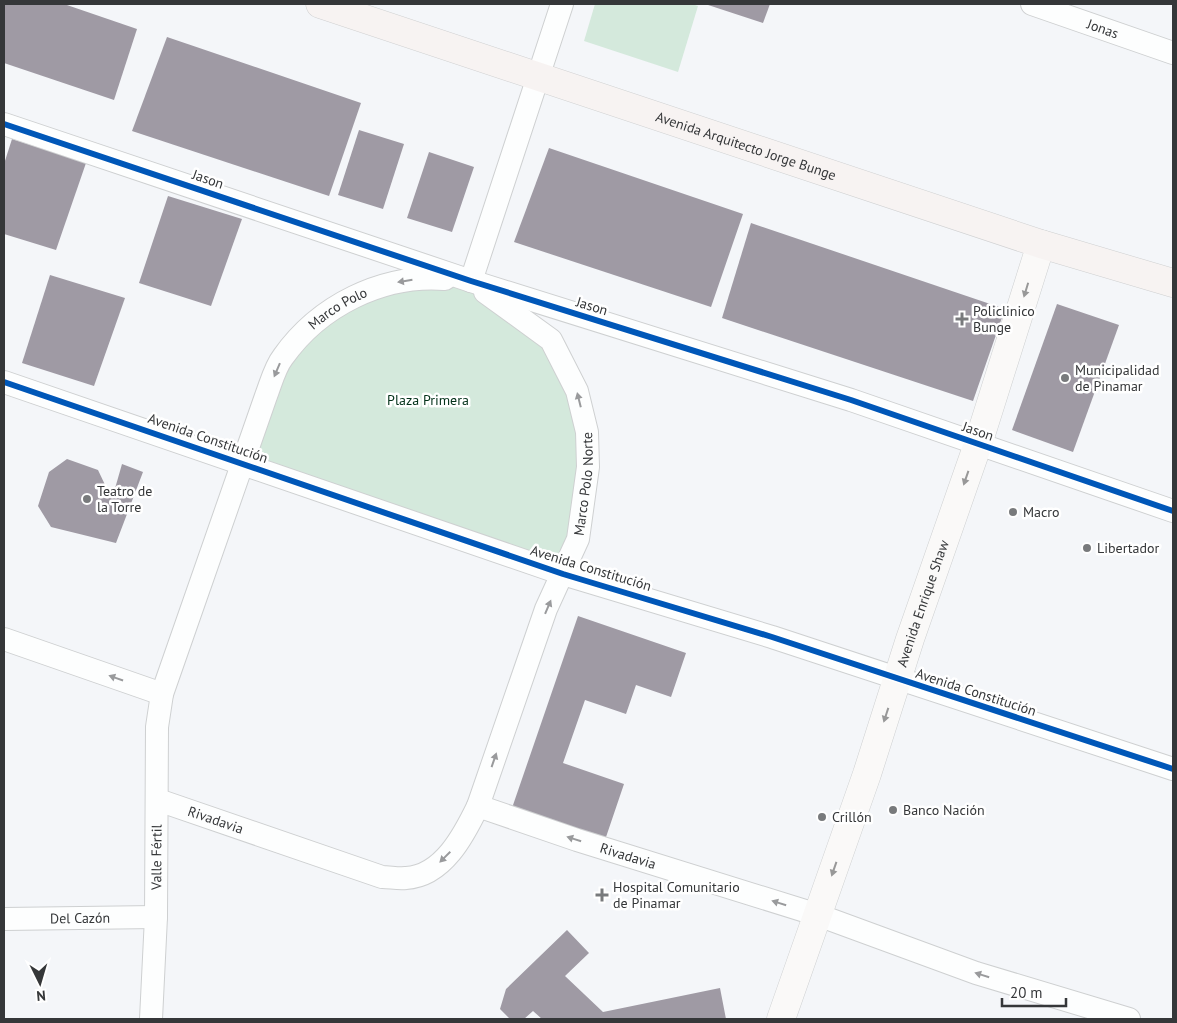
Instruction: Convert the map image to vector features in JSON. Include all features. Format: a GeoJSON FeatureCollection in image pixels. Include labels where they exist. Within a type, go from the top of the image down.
{"type":"FeatureCollection","features":[{"type":"Feature","properties":{"kind":"main road","name":"Avenida Arquitecto Jorge Bunge"},"geometry":{"type":"LineString","coordinates":[[320,4],[1040,244],[1173,283]]}},
{"type":"Feature","properties":{"kind":"main road","name":"Avenida Enrique Shaw"},"geometry":{"type":"LineString","coordinates":[[781,1019],[978,444],[1040,244]]}},
{"type":"Feature","properties":{"kind":"street"},"geometry":{"type":"LineString","coordinates":[[470,281],[562,4]]}},
{"type":"Feature","properties":{"kind":"street","name":"Jonas"},"geometry":{"type":"LineString","coordinates":[[1032,4],[1173,53]]}},
{"type":"Feature","properties":{"kind":"street","name":"Jason"},"geometry":{"type":"LineString","coordinates":[[4,124],[470,281],[851,400],[1173,511]]}},
{"type":"Feature","properties":{"kind":"street","name":"Marco Polo"},"geometry":{"type":"LineString","coordinates":[[162,694],[241,462],[282,358],[319,316],[367,290],[401,281],[428,278],[470,281]]}},
{"type":"Feature","properties":{"kind":"street","name":"Marco Polo Norte"},"geometry":{"type":"LineString","coordinates":[[470,281],[551,340],[577,391],[587,432],[588,467],[578,539],[546,609],[478,806]]}},
{"type":"Feature","properties":{"kind":"street","name":"Avenida Constitución"},"geometry":{"type":"LineString","coordinates":[[4,382],[563,574],[772,637],[897,680],[1173,769]]}},
{"type":"Feature","properties":{"kind":"street"},"geometry":{"type":"LineString","coordinates":[[4,639],[162,694]]}},
{"type":"Feature","properties":{"kind":"street","name":"Valle Fértil"},"geometry":{"type":"LineString","coordinates":[[150,1019],[156,918],[157,727],[162,694]]}},
{"type":"Feature","properties":{"kind":"street","name":"Rivadavia"},"geometry":{"type":"LineString","coordinates":[[158,800],[382,877],[408,878],[430,871],[462,840],[478,806],[577,840],[818,915],[976,973],[1129,1019]]}},
{"type":"Feature","properties":{"kind":"street","name":"Del Cazón"},"geometry":{"type":"LineString","coordinates":[[4,919],[156,918]]}},
{"type":"Feature","properties":{"kind":"green space"},"geometry":{"type":"Polygon","coordinates":[[[595,4],[692,4],[698,6],[678,72],[584,41],[595,4]]]}},
{"type":"Feature","properties":{"kind":"green space","name":"Plaza Primera"},"geometry":{"type":"Polygon","coordinates":[[[471,281],[551,340],[587,432],[563,574],[241,462],[282,358],[367,290],[471,281]]]}},
{"type":"Feature","properties":{"kind":"building"},"geometry":{"type":"Polygon","coordinates":[[[4,4],[64,4],[137,29],[114,100],[4,63],[4,4]]]}},
{"type":"Feature","properties":{"kind":"building"},"geometry":{"type":"Polygon","coordinates":[[[705,4],[770,4],[763,23],[705,4]]]}},
{"type":"Feature","properties":{"kind":"building"},"geometry":{"type":"Polygon","coordinates":[[[167,37],[361,103],[329,196],[132,131],[167,37]]]}},
{"type":"Feature","properties":{"kind":"building"},"geometry":{"type":"Polygon","coordinates":[[[359,130],[404,144],[383,209],[338,195],[359,130]]]}},
{"type":"Feature","properties":{"kind":"building"},"geometry":{"type":"Polygon","coordinates":[[[12,139],[86,163],[56,250],[4,234],[4,164],[12,139]]]}},
{"type":"Feature","properties":{"kind":"building"},"geometry":{"type":"Polygon","coordinates":[[[549,148],[743,214],[711,307],[514,242],[549,148]]]}},
{"type":"Feature","properties":{"kind":"building"},"geometry":{"type":"Polygon","coordinates":[[[429,152],[474,167],[452,232],[407,218],[429,152]]]}},
{"type":"Feature","properties":{"kind":"building"},"geometry":{"type":"Polygon","coordinates":[[[168,196],[242,219],[211,306],[139,283],[168,196]]]}},
{"type":"Feature","properties":{"kind":"building"},"geometry":{"type":"Polygon","coordinates":[[[751,223],[1005,309],[973,401],[722,318],[751,223]]]}},
{"type":"Feature","properties":{"kind":"building"},"geometry":{"type":"Polygon","coordinates":[[[50,275],[125,298],[94,386],[22,363],[50,275]]]}},
{"type":"Feature","properties":{"kind":"building","name":"Municipalidad de Pinamar"},"geometry":{"type":"Polygon","coordinates":[[[1057,304],[1119,325],[1073,452],[1012,430],[1057,304]]]}},
{"type":"Feature","properties":{"kind":"building","name":"Teatro de la Torre"},"geometry":{"type":"Polygon","coordinates":[[[67,459],[98,470],[107,489],[114,492],[122,464],[143,472],[116,543],[51,527],[38,506],[49,472],[67,459]]]}},
{"type":"Feature","properties":{"kind":"building"},"geometry":{"type":"Polygon","coordinates":[[[578,616],[686,653],[671,697],[636,685],[626,714],[585,700],[563,763],[624,784],[605,840],[512,808],[578,616]]]}},
{"type":"Feature","properties":{"kind":"building"},"geometry":{"type":"Polygon","coordinates":[[[567,930],[589,953],[565,976],[603,1012],[720,988],[726,1019],[542,1019],[533,1011],[524,1019],[510,1019],[500,1009],[506,989],[567,930]]]}},
{"type":"Feature","properties":{"kind":"cycle path"},"geometry":{"type":"LineString","coordinates":[[4,124],[471,281],[851,400],[1173,511]]}},
{"type":"Feature","properties":{"kind":"cycle path"},"geometry":{"type":"LineString","coordinates":[[4,382],[563,574],[772,637],[1173,769]]}},
{"type":"Feature","properties":{"kind":"place","name":"Policlinico Bunge"},"geometry":{"type":"Point","coordinates":[962,319]}},
{"type":"Feature","properties":{"kind":"place","name":"Municipalidad de Pinamar"},"geometry":{"type":"Point","coordinates":[1065,378]}},
{"type":"Feature","properties":{"kind":"place","name":"Teatro de la Torre"},"geometry":{"type":"Point","coordinates":[87,499]}},
{"type":"Feature","properties":{"kind":"place","name":"Macro"},"geometry":{"type":"Point","coordinates":[1013,512]}},
{"type":"Feature","properties":{"kind":"place","name":"Libertador"},"geometry":{"type":"Point","coordinates":[1087,548]}},
{"type":"Feature","properties":{"kind":"place","name":"Banco Nación"},"geometry":{"type":"Point","coordinates":[893,810]}},
{"type":"Feature","properties":{"kind":"place","name":"Crillón"},"geometry":{"type":"Point","coordinates":[822,817]}},
{"type":"Feature","properties":{"kind":"place","name":"Hospital Comunitario de Pinamar"},"geometry":{"type":"Point","coordinates":[602,895]}}]}
